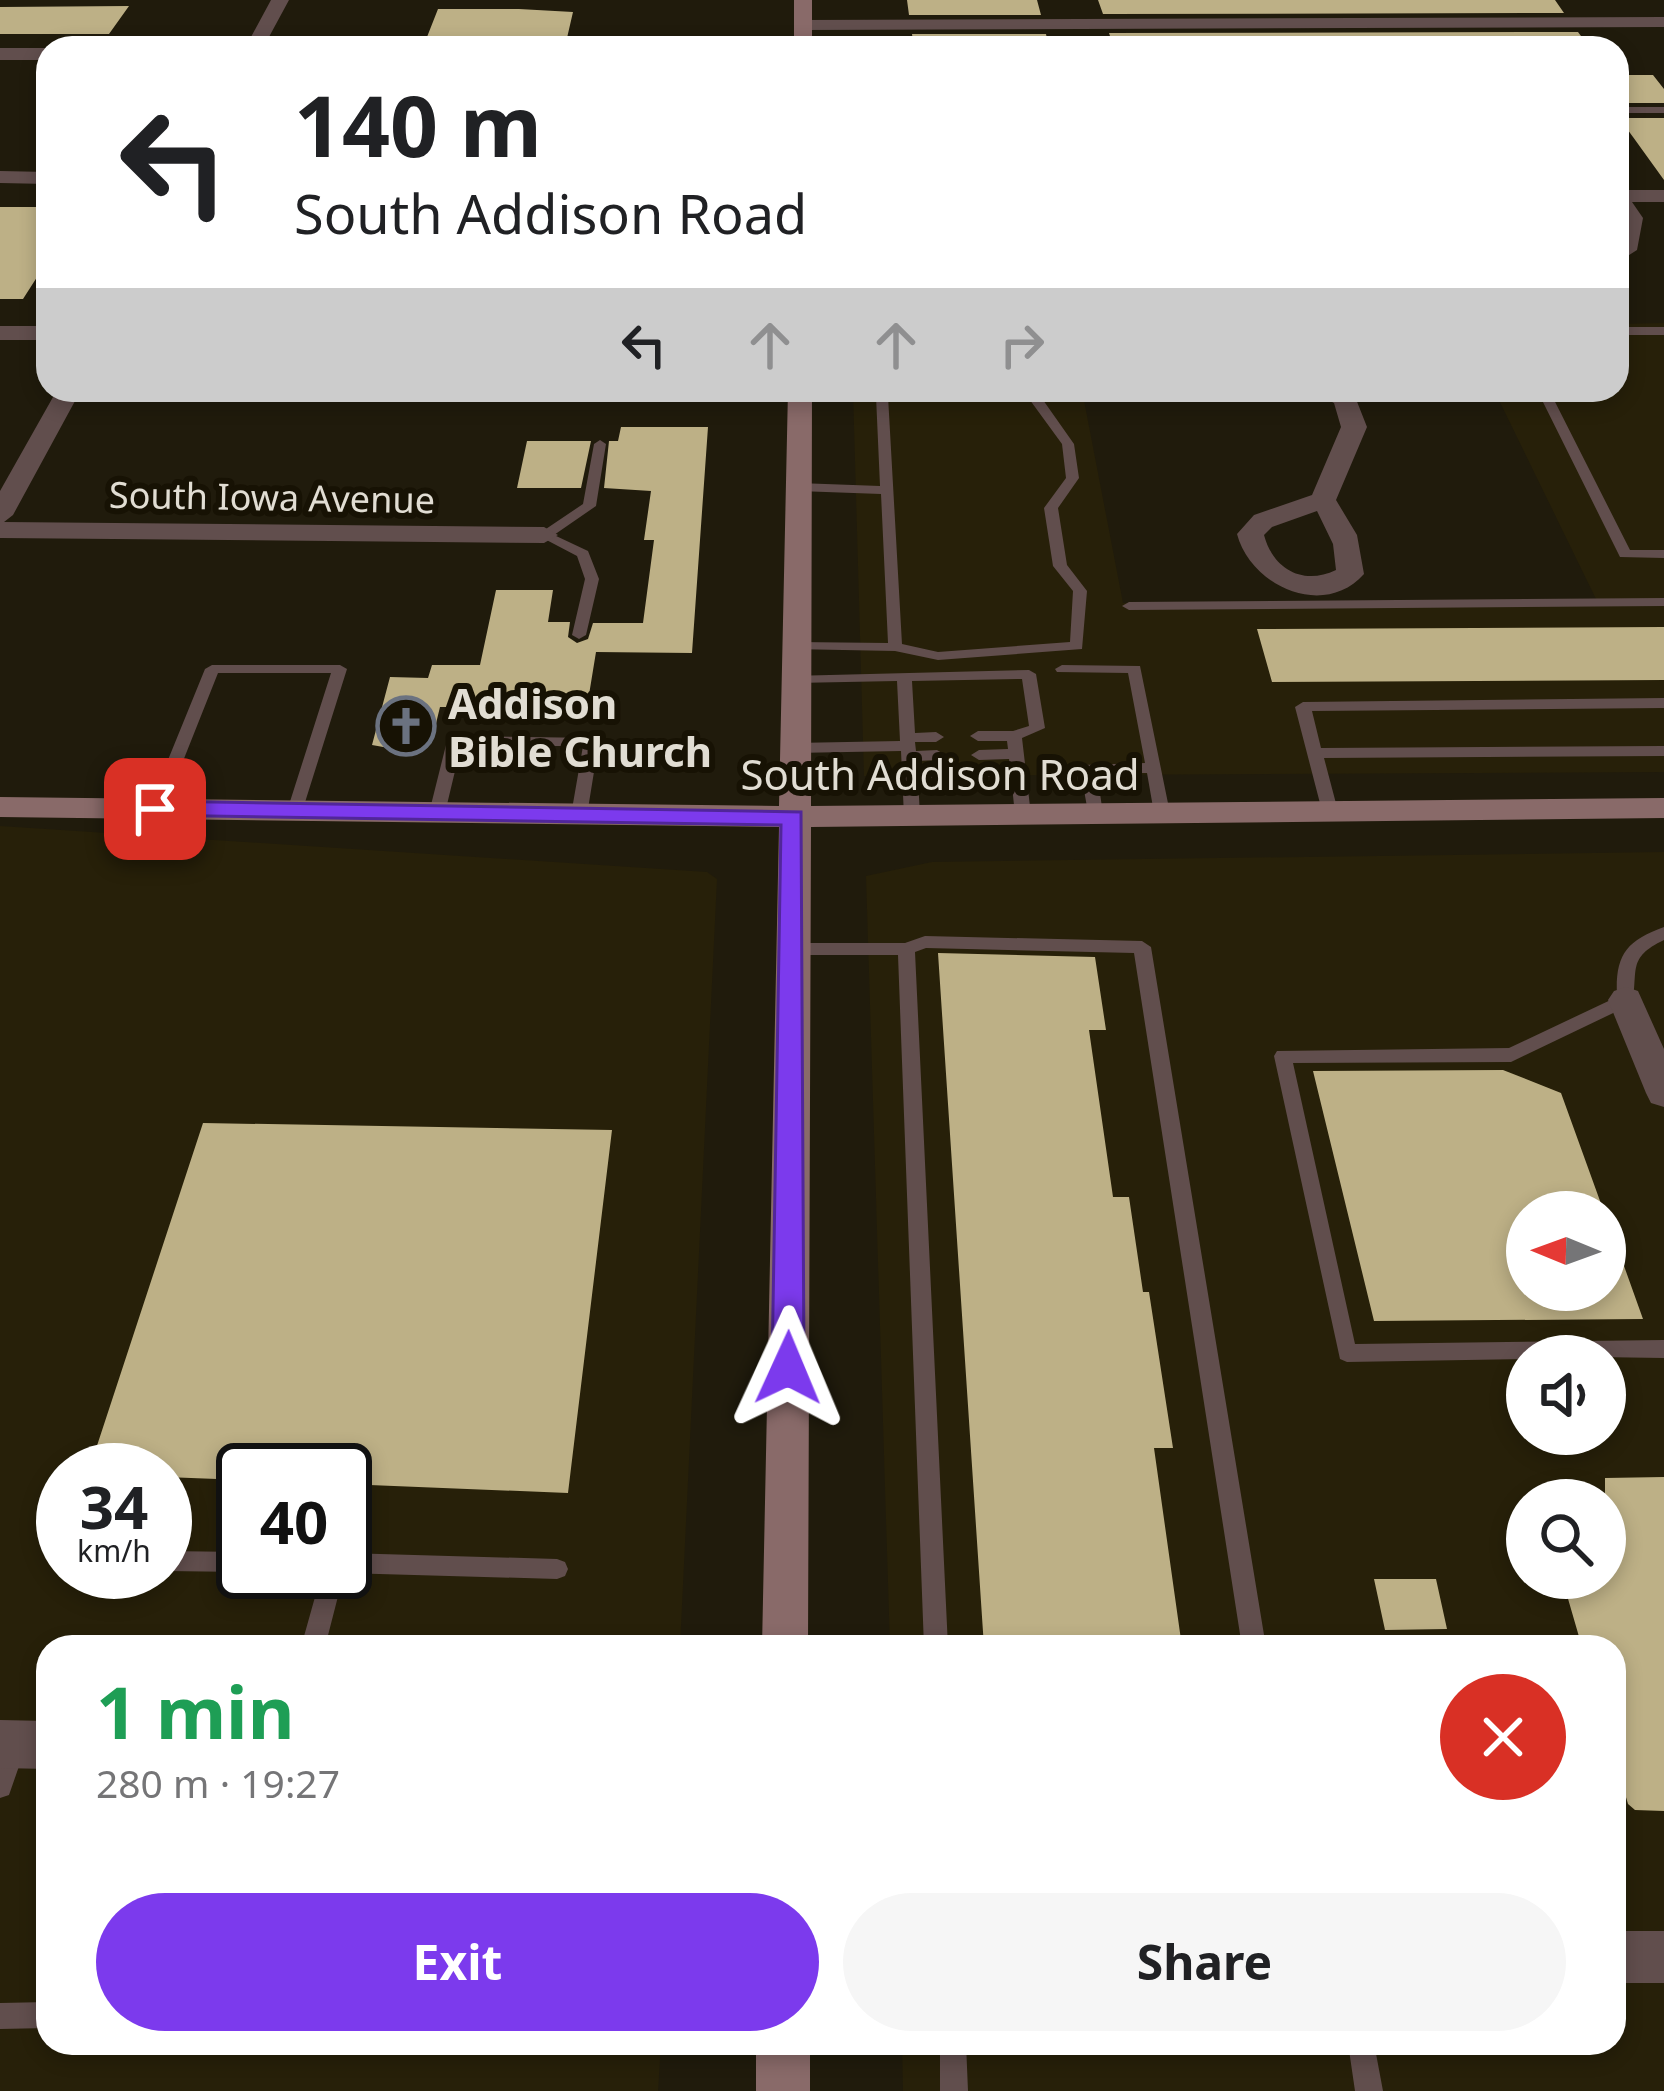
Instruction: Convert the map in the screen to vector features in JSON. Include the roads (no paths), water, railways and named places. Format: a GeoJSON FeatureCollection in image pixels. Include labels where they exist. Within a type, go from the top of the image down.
{"type":"FeatureCollection","features":[{"type":"Feature","properties":{"kind":"street"},"geometry":{"type":"LineString","coordinates":[[260,36],[280,0]]}},
{"type":"Feature","properties":{"kind":"street"},"geometry":{"type":"LineString","coordinates":[[803,0],[803,36]]}},
{"type":"Feature","properties":{"kind":"street"},"geometry":{"type":"LineString","coordinates":[[1646,0],[1664,21]]}},
{"type":"Feature","properties":{"kind":"street"},"geometry":{"type":"LineString","coordinates":[[803,25],[1664,21]]}},
{"type":"Feature","properties":{"kind":"street"},"geometry":{"type":"LineString","coordinates":[[0,54],[36,54]]}},
{"type":"Feature","properties":{"kind":"street"},"geometry":{"type":"LineString","coordinates":[[0,177],[36,178]]}},
{"type":"Feature","properties":{"kind":"street"},"geometry":{"type":"LineString","coordinates":[[1629,201],[1664,196]]}},
{"type":"Feature","properties":{"kind":"street"},"geometry":{"type":"LineString","coordinates":[[0,333],[36,333]]}},
{"type":"Feature","properties":{"kind":"street"},"geometry":{"type":"LineString","coordinates":[[0,515],[62,402]]}},
{"type":"Feature","properties":{"kind":"street"},"geometry":{"type":"LineString","coordinates":[[785,1635],[800,402]]}},
{"type":"Feature","properties":{"kind":"street"},"geometry":{"type":"LineString","coordinates":[[1324,500],[1354,427],[1347,402]]}},
{"type":"Feature","properties":{"kind":"street","name":"South Iowa Avenue"},"geometry":{"type":"LineString","coordinates":[[0,530],[544,535]]}},
{"type":"Feature","properties":{"kind":"street","name":"South Addison Road"},"geometry":{"type":"LineString","coordinates":[[0,807],[793,818],[1664,808]]}},
{"type":"Feature","properties":{"kind":"street"},"geometry":{"type":"LineString","coordinates":[[1626,1000],[1664,1093]]}},
{"type":"Feature","properties":{"kind":"street"},"geometry":{"type":"LineString","coordinates":[[1626,1957],[1664,1957]]}},
{"type":"Feature","properties":{"kind":"street"},"geometry":{"type":"LineString","coordinates":[[783,2055],[783,2091]]}},
{"type":"Feature","properties":{"kind":"lane"},"geometry":{"type":"LineString","coordinates":[[1629,110],[1664,110]]}},
{"type":"Feature","properties":{"kind":"lane"},"geometry":{"type":"LineString","coordinates":[[1629,331],[1664,331]]}},
{"type":"Feature","properties":{"kind":"lane"},"geometry":{"type":"LineString","coordinates":[[883,402],[895,646]]}},
{"type":"Feature","properties":{"kind":"lane"},"geometry":{"type":"LineString","coordinates":[[796,646],[895,646],[938,656],[1077,646],[1080,592],[1060,566],[1051,508],[1073,478],[1068,444],[1038,402]]}},
{"type":"Feature","properties":{"kind":"lane"},"geometry":{"type":"LineString","coordinates":[[1549,402],[1625,554],[1664,554]]}},
{"type":"Feature","properties":{"kind":"lane"},"geometry":{"type":"LineString","coordinates":[[544,535],[590,506],[600,444]]}},
{"type":"Feature","properties":{"kind":"lane"},"geometry":{"type":"LineString","coordinates":[[798,487],[887,490]]}},
{"type":"Feature","properties":{"kind":"lane"},"geometry":{"type":"LineString","coordinates":[[544,535],[583,554],[592,579],[579,635]]}},
{"type":"Feature","properties":{"kind":"lane"},"geometry":{"type":"LineString","coordinates":[[1130,606],[1664,602]]}},
{"type":"Feature","properties":{"kind":"lane"},"geometry":{"type":"LineString","coordinates":[[155,809],[212,668],[340,669],[295,811]]}},
{"type":"Feature","properties":{"kind":"lane"},"geometry":{"type":"LineString","coordinates":[[1062,669],[1135,669],[1162,813]]}},
{"type":"Feature","properties":{"kind":"lane"},"geometry":{"type":"LineString","coordinates":[[795,679],[1029,674],[1036,728],[979,754],[1017,763]]}},
{"type":"Feature","properties":{"kind":"lane"},"geometry":{"type":"LineString","coordinates":[[904,677],[912,816]]}},
{"type":"Feature","properties":{"kind":"lane"},"geometry":{"type":"LineString","coordinates":[[1330,812],[1304,707],[1664,703]]}},
{"type":"Feature","properties":{"kind":"lane"},"geometry":{"type":"LineString","coordinates":[[1014,736],[1023,815]]}},
{"type":"Feature","properties":{"kind":"lane"},"geometry":{"type":"LineString","coordinates":[[437,813],[454,741],[591,741],[579,815]]}},
{"type":"Feature","properties":{"kind":"lane"},"geometry":{"type":"LineString","coordinates":[[794,748],[938,755],[908,753]]}},
{"type":"Feature","properties":{"kind":"lane"},"geometry":{"type":"LineString","coordinates":[[1315,753],[1664,751]]}},
{"type":"Feature","properties":{"kind":"lane"},"geometry":{"type":"LineString","coordinates":[[1095,814],[1088,768],[1154,768]]}},
{"type":"Feature","properties":{"kind":"lane"},"geometry":{"type":"LineString","coordinates":[[1664,933],[1633,950],[1623,968],[1626,1000],[1511,1055],[1283,1056],[1347,1354],[1664,1349]]}},
{"type":"Feature","properties":{"kind":"lane"},"geometry":{"type":"LineString","coordinates":[[793,949],[906,949],[925,942],[1142,947],[1252,1635]]}},
{"type":"Feature","properties":{"kind":"lane"},"geometry":{"type":"LineString","coordinates":[[906,949],[935,1635]]}},
{"type":"Feature","properties":{"kind":"lane"},"geometry":{"type":"LineString","coordinates":[[372,1564],[557,1569]]}},
{"type":"Feature","properties":{"kind":"lane"},"geometry":{"type":"LineString","coordinates":[[316,1635],[326,1599]]}},
{"type":"Feature","properties":{"kind":"lane"},"geometry":{"type":"LineString","coordinates":[[0,2016],[36,2015]]}},
{"type":"Feature","properties":{"kind":"lane"},"geometry":{"type":"LineString","coordinates":[[952,2055],[954,2091]]}},
{"type":"Feature","properties":{"kind":"lane"},"geometry":{"type":"LineString","coordinates":[[1363,2055],[1369,2091]]}},
{"type":"Feature","properties":{"kind":"place","name":"Addison Bible Church"},"geometry":{"type":"Point","coordinates":[406,726]}}]}
